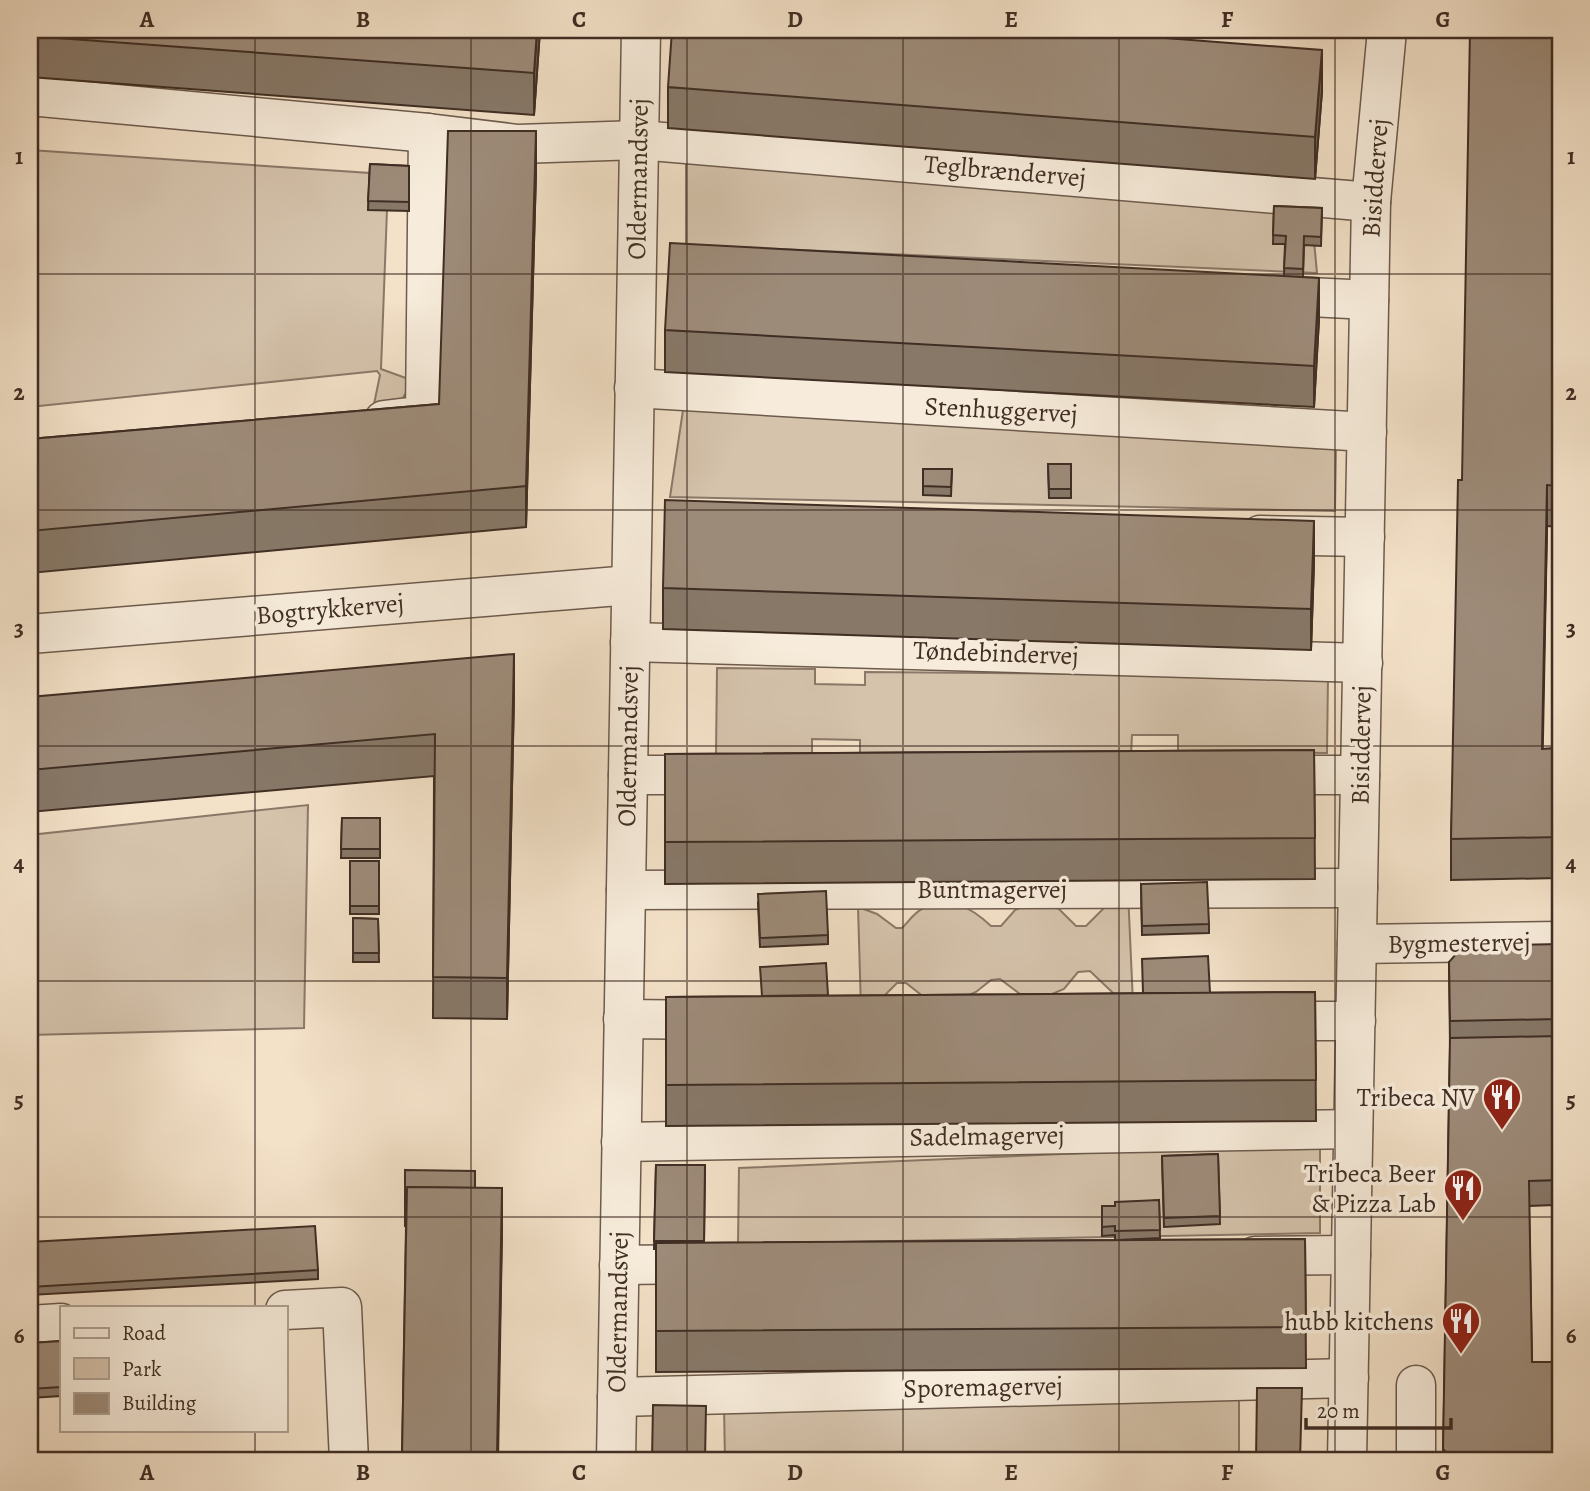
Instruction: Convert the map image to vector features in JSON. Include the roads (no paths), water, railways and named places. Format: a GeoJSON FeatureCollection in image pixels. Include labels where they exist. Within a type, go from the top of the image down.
{"type":"FeatureCollection","features":[{"type":"Feature","properties":{"kind":"street","name":"Oldermandsvej"},"geometry":{"type":"LineString","coordinates":[[616,1461],[641,30]]}},
{"type":"Feature","properties":{"kind":"street","name":"Bisiddervej"},"geometry":{"type":"LineString","coordinates":[[1347,1461],[1371,202],[1387,30]]}},
{"type":"Feature","properties":{"kind":"street","name":"Teglbrændervej"},"geometry":{"type":"LineString","coordinates":[[30,96],[428,133],[518,144],[639,140],[1371,202]]}},
{"type":"Feature","properties":{"kind":"street"},"geometry":{"type":"LineString","coordinates":[[356,423],[425,415],[428,133]]}},
{"type":"Feature","properties":{"kind":"street"},"geometry":{"type":"LineString","coordinates":[[636,269],[678,271]]}},
{"type":"Feature","properties":{"kind":"street"},"geometry":{"type":"LineString","coordinates":[[1231,294],[1369,300]]}},
{"type":"Feature","properties":{"kind":"street","name":"Stenhuggervej"},"geometry":{"type":"LineString","coordinates":[[634,388],[1367,432]]}},
{"type":"Feature","properties":{"kind":"street"},"geometry":{"type":"LineString","coordinates":[[632,523],[673,524]]}},
{"type":"Feature","properties":{"kind":"street"},"geometry":{"type":"LineString","coordinates":[[1227,534],[1365,537]]}},
{"type":"Feature","properties":{"kind":"street","name":"Bogtrykkervej"},"geometry":{"type":"LineString","coordinates":[[30,634],[631,585]]}},
{"type":"Feature","properties":{"kind":"street","name":"Tøndebindervej"},"geometry":{"type":"LineString","coordinates":[[630,642],[1363,663]]}},
{"type":"Feature","properties":{"kind":"street"},"geometry":{"type":"LineString","coordinates":[[628,775],[752,775]]}},
{"type":"Feature","properties":{"kind":"street"},"geometry":{"type":"LineString","coordinates":[[1222,775],[1360,775]]}},
{"type":"Feature","properties":{"kind":"street","name":"Buntmagervej"},"geometry":{"type":"LineString","coordinates":[[626,890],[1358,888]]}},
{"type":"Feature","properties":{"kind":"street","name":"Bygmestervej"},"geometry":{"type":"LineString","coordinates":[[1357,944],[1560,941]]}},
{"type":"Feature","properties":{"kind":"street"},"geometry":{"type":"LineString","coordinates":[[623,1019],[748,1020]]}},
{"type":"Feature","properties":{"kind":"street"},"geometry":{"type":"LineString","coordinates":[[1231,1020],[1356,1021]]}},
{"type":"Feature","properties":{"kind":"street","name":"Sadelmagervej"},"geometry":{"type":"LineString","coordinates":[[621,1142],[1353,1129]]}},
{"type":"Feature","properties":{"kind":"street"},"geometry":{"type":"LineString","coordinates":[[1227,1256],[1351,1255]]}},
{"type":"Feature","properties":{"kind":"street"},"geometry":{"type":"LineString","coordinates":[[619,1265],[743,1264]]}},
{"type":"Feature","properties":{"kind":"street"},"geometry":{"type":"LineString","coordinates":[[287,1310],[342,1307],[349,1461]]}},
{"type":"Feature","properties":{"kind":"street"},"geometry":{"type":"LineString","coordinates":[[30,1325],[60,1323]]}},
{"type":"Feature","properties":{"kind":"street","name":"Sporemagervej"},"geometry":{"type":"LineString","coordinates":[[617,1397],[1349,1378]]}},
{"type":"Feature","properties":{"kind":"street"},"geometry":{"type":"LineString","coordinates":[[1416,1385],[1416,1461]]}},
{"type":"Feature","properties":{"kind":"place","name":"Tribeca NV"},"geometry":{"type":"Point","coordinates":[1502,1131]}},
{"type":"Feature","properties":{"kind":"place","name":"Tribeca Beer & Pizza Lab"},"geometry":{"type":"Point","coordinates":[1463,1222]}},
{"type":"Feature","properties":{"kind":"place","name":"hubb kitchens"},"geometry":{"type":"Point","coordinates":[1461,1355]}}]}
